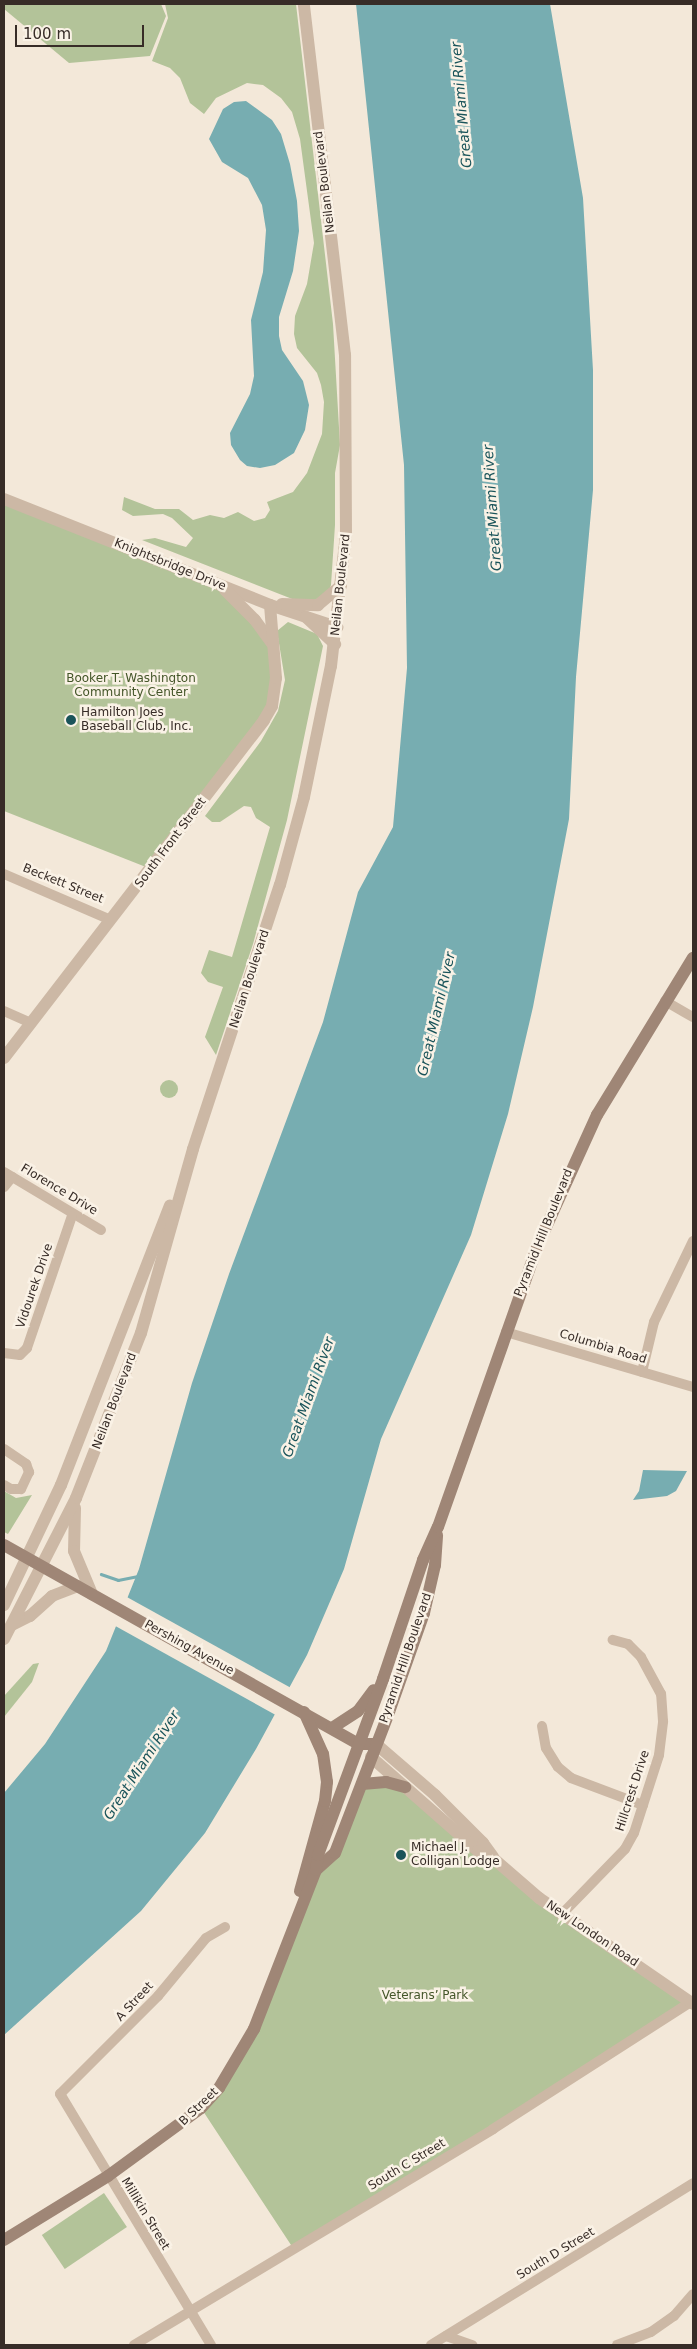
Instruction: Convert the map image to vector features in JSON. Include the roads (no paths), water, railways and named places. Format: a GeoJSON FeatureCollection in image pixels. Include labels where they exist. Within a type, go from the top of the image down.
{"type":"FeatureCollection","features":[{"type":"Feature","properties":{"kind":"main road","name":"Pyramid Hill Boulevard"},"geometry":{"type":"LineString","coordinates":[[359,1744],[423,1560],[438,1527],[537,1247],[597,1114],[693,958]]}},
{"type":"Feature","properties":{"kind":"main road","name":"Pyramid Hill Boulevard"},"geometry":{"type":"LineString","coordinates":[[371,1757],[424,1613],[435,1565],[438,1527]]}},
{"type":"Feature","properties":{"kind":"main road","name":"Pershing Avenue"},"geometry":{"type":"LineString","coordinates":[[4,1545],[359,1744]]}},
{"type":"Feature","properties":{"kind":"main road"},"geometry":{"type":"LineString","coordinates":[[332,1728],[358,1711],[383,1679]]}},
{"type":"Feature","properties":{"kind":"main road"},"geometry":{"type":"LineString","coordinates":[[298,1915],[298,1897],[325,1802],[325,1764],[304,1712]]}},
{"type":"Feature","properties":{"kind":"main road"},"geometry":{"type":"LineString","coordinates":[[359,1744],[376,1744]]}},
{"type":"Feature","properties":{"kind":"main road","name":"New London Road"},"geometry":{"type":"LineString","coordinates":[[359,1744],[371,1757]]}},
{"type":"Feature","properties":{"kind":"main road","name":"B Street"},"geometry":{"type":"LineString","coordinates":[[4,2240],[108,2176],[168,2135],[219,2088],[254,2029],[316,1870],[318,1855],[359,1744]]}},
{"type":"Feature","properties":{"kind":"main road","name":"B Street"},"geometry":{"type":"LineString","coordinates":[[316,1870],[335,1853],[371,1757]]}},
{"type":"Feature","properties":{"kind":"main road"},"geometry":{"type":"LineString","coordinates":[[362,1784],[381,1781],[405,1787]]}},
{"type":"Feature","properties":{"kind":"street","name":"Neilan Boulevard"},"geometry":{"type":"LineString","coordinates":[[4,1639],[43,1567],[76,1498],[141,1332],[193,1149],[280,885],[312,759],[335,644],[341,586],[348,470],[345,355],[304,4]]}},
{"type":"Feature","properties":{"kind":"street","name":"Knightsbridge Drive"},"geometry":{"type":"LineString","coordinates":[[4,499],[270,605],[337,627]]}},
{"type":"Feature","properties":{"kind":"street"},"geometry":{"type":"LineString","coordinates":[[220,585],[255,620],[272,643]]}},
{"type":"Feature","properties":{"kind":"street"},"geometry":{"type":"LineString","coordinates":[[270,605],[290,603],[310,607],[328,599],[341,586]]}},
{"type":"Feature","properties":{"kind":"street","name":"South Front Street"},"geometry":{"type":"LineString","coordinates":[[4,1058],[264,720],[275,690],[270,605]]}},
{"type":"Feature","properties":{"kind":"street"},"geometry":{"type":"LineString","coordinates":[[306,617],[323,637],[335,644]]}},
{"type":"Feature","properties":{"kind":"street","name":"Beckett Street"},"geometry":{"type":"LineString","coordinates":[[4,874],[111,920]]}},
{"type":"Feature","properties":{"kind":"street"},"geometry":{"type":"LineString","coordinates":[[665,1001],[693,1017]]}},
{"type":"Feature","properties":{"kind":"street"},"geometry":{"type":"LineString","coordinates":[[4,1012],[31,1023]]}},
{"type":"Feature","properties":{"kind":"street","name":"Neilan Boulevard"},"geometry":{"type":"LineString","coordinates":[[4,1605],[28,1559],[60,1485],[193,1149]]}},
{"type":"Feature","properties":{"kind":"street"},"geometry":{"type":"LineString","coordinates":[[4,1187],[8,1174]]}},
{"type":"Feature","properties":{"kind":"street","name":"Florence Drive"},"geometry":{"type":"LineString","coordinates":[[8,1174],[72,1216],[102,1230]]}},
{"type":"Feature","properties":{"kind":"street","name":"Vidourek Drive"},"geometry":{"type":"LineString","coordinates":[[8,1354],[20,1355],[27,1348],[72,1216]]}},
{"type":"Feature","properties":{"kind":"street"},"geometry":{"type":"LineString","coordinates":[[642,1372],[654,1322],[693,1241]]}},
{"type":"Feature","properties":{"kind":"street","name":"Columbia Road"},"geometry":{"type":"LineString","coordinates":[[506,1332],[693,1387]]}},
{"type":"Feature","properties":{"kind":"street"},"geometry":{"type":"LineString","coordinates":[[4,1449],[26,1464],[29,1472],[21,1489],[11,1489],[4,1484]]}},
{"type":"Feature","properties":{"kind":"street"},"geometry":{"type":"LineString","coordinates":[[76,1498],[73,1543],[92,1594]]}},
{"type":"Feature","properties":{"kind":"street"},"geometry":{"type":"LineString","coordinates":[[12,1625],[30,1616],[52,1596],[78,1586]]}},
{"type":"Feature","properties":{"kind":"street","name":"Hillcrest Drive"},"geometry":{"type":"LineString","coordinates":[[561,1915],[625,1848],[643,1805],[659,1755],[663,1721],[661,1694],[641,1657],[628,1644],[613,1640]]}},
{"type":"Feature","properties":{"kind":"street"},"geometry":{"type":"LineString","coordinates":[[542,1726],[546,1748],[558,1767],[571,1778],[643,1805]]}},
{"type":"Feature","properties":{"kind":"street","name":"New London Road"},"geometry":{"type":"LineString","coordinates":[[376,1744],[435,1795],[483,1843],[494,1860]]}},
{"type":"Feature","properties":{"kind":"street","name":"New London Road"},"geometry":{"type":"LineString","coordinates":[[371,1757],[478,1851],[494,1860],[561,1915],[692,2003]]}},
{"type":"Feature","properties":{"kind":"street","name":"A Street"},"geometry":{"type":"LineString","coordinates":[[60,2094],[158,1996],[206,1938],[225,1927]]}},
{"type":"Feature","properties":{"kind":"street","name":"South C Street"},"geometry":{"type":"LineString","coordinates":[[134,2345],[493,2129],[692,2003]]}},
{"type":"Feature","properties":{"kind":"street","name":"Millikin Street"},"geometry":{"type":"LineString","coordinates":[[60,2094],[210,2345]]}},
{"type":"Feature","properties":{"kind":"street","name":"South D Street"},"geometry":{"type":"LineString","coordinates":[[431,2345],[693,2183]]}},
{"type":"Feature","properties":{"kind":"street"},"geometry":{"type":"LineString","coordinates":[[617,2345],[651,2332],[674,2316],[693,2294]]}},
{"type":"Feature","properties":{"kind":"street"},"geometry":{"type":"LineString","coordinates":[[446,2336],[452,2345]]}},
{"type":"Feature","properties":{"kind":"street"},"geometry":{"type":"LineString","coordinates":[[446,2336],[472,2345]]}},
{"type":"Feature","properties":{"kind":"water","name":"Great Miami River"},"geometry":{"type":"Polygon","coordinates":[[[356,4],[550,4],[583,198],[593,370],[593,490],[576,677],[569,819],[533,1007],[508,1114],[471,1235],[381,1439],[344,1569],[307,1655],[256,1749],[205,1833],[141,1911],[4,2035],[4,1793],[45,1744],[106,1651],[139,1569],[192,1383],[229,1274],[323,1022],[358,892],[393,827],[407,668],[404,465],[356,4]]]}},
{"type":"Feature","properties":{"kind":"water"},"geometry":{"type":"Polygon","coordinates":[[[246,101],[272,120],[281,134],[290,164],[297,201],[299,231],[293,271],[279,317],[279,336],[282,350],[303,381],[309,405],[305,430],[294,453],[275,465],[260,468],[247,466],[240,460],[231,445],[230,433],[250,394],[254,376],[251,320],[263,272],[266,230],[262,205],[248,178],[222,162],[209,139],[223,109],[234,102],[246,101]]]}},
{"type":"Feature","properties":{"kind":"water"},"geometry":{"type":"Polygon","coordinates":[[[643,1470],[687,1471],[676,1491],[667,1496],[633,1500],[639,1491],[643,1470]]]}},
{"type":"Feature","properties":{"kind":"waterway"},"geometry":{"type":"LineString","coordinates":[[101,1574],[118,1580],[138,1576]]}},
{"type":"Feature","properties":{"kind":"place","name":"Hamilton Joes Baseball Club, Inc."},"geometry":{"type":"Point","coordinates":[71,720]}},
{"type":"Feature","properties":{"kind":"place","name":"Michael J. Colligan Lodge"},"geometry":{"type":"Point","coordinates":[401,1855]}},
{"type":"Feature","properties":{"kind":"park label","name":"Booker T. Washington Community Center"},"geometry":{"type":"Point","coordinates":[131,686]}},
{"type":"Feature","properties":{"kind":"park label","name":"Veterans’ Park"},"geometry":{"type":"Point","coordinates":[425,1996]}}]}
